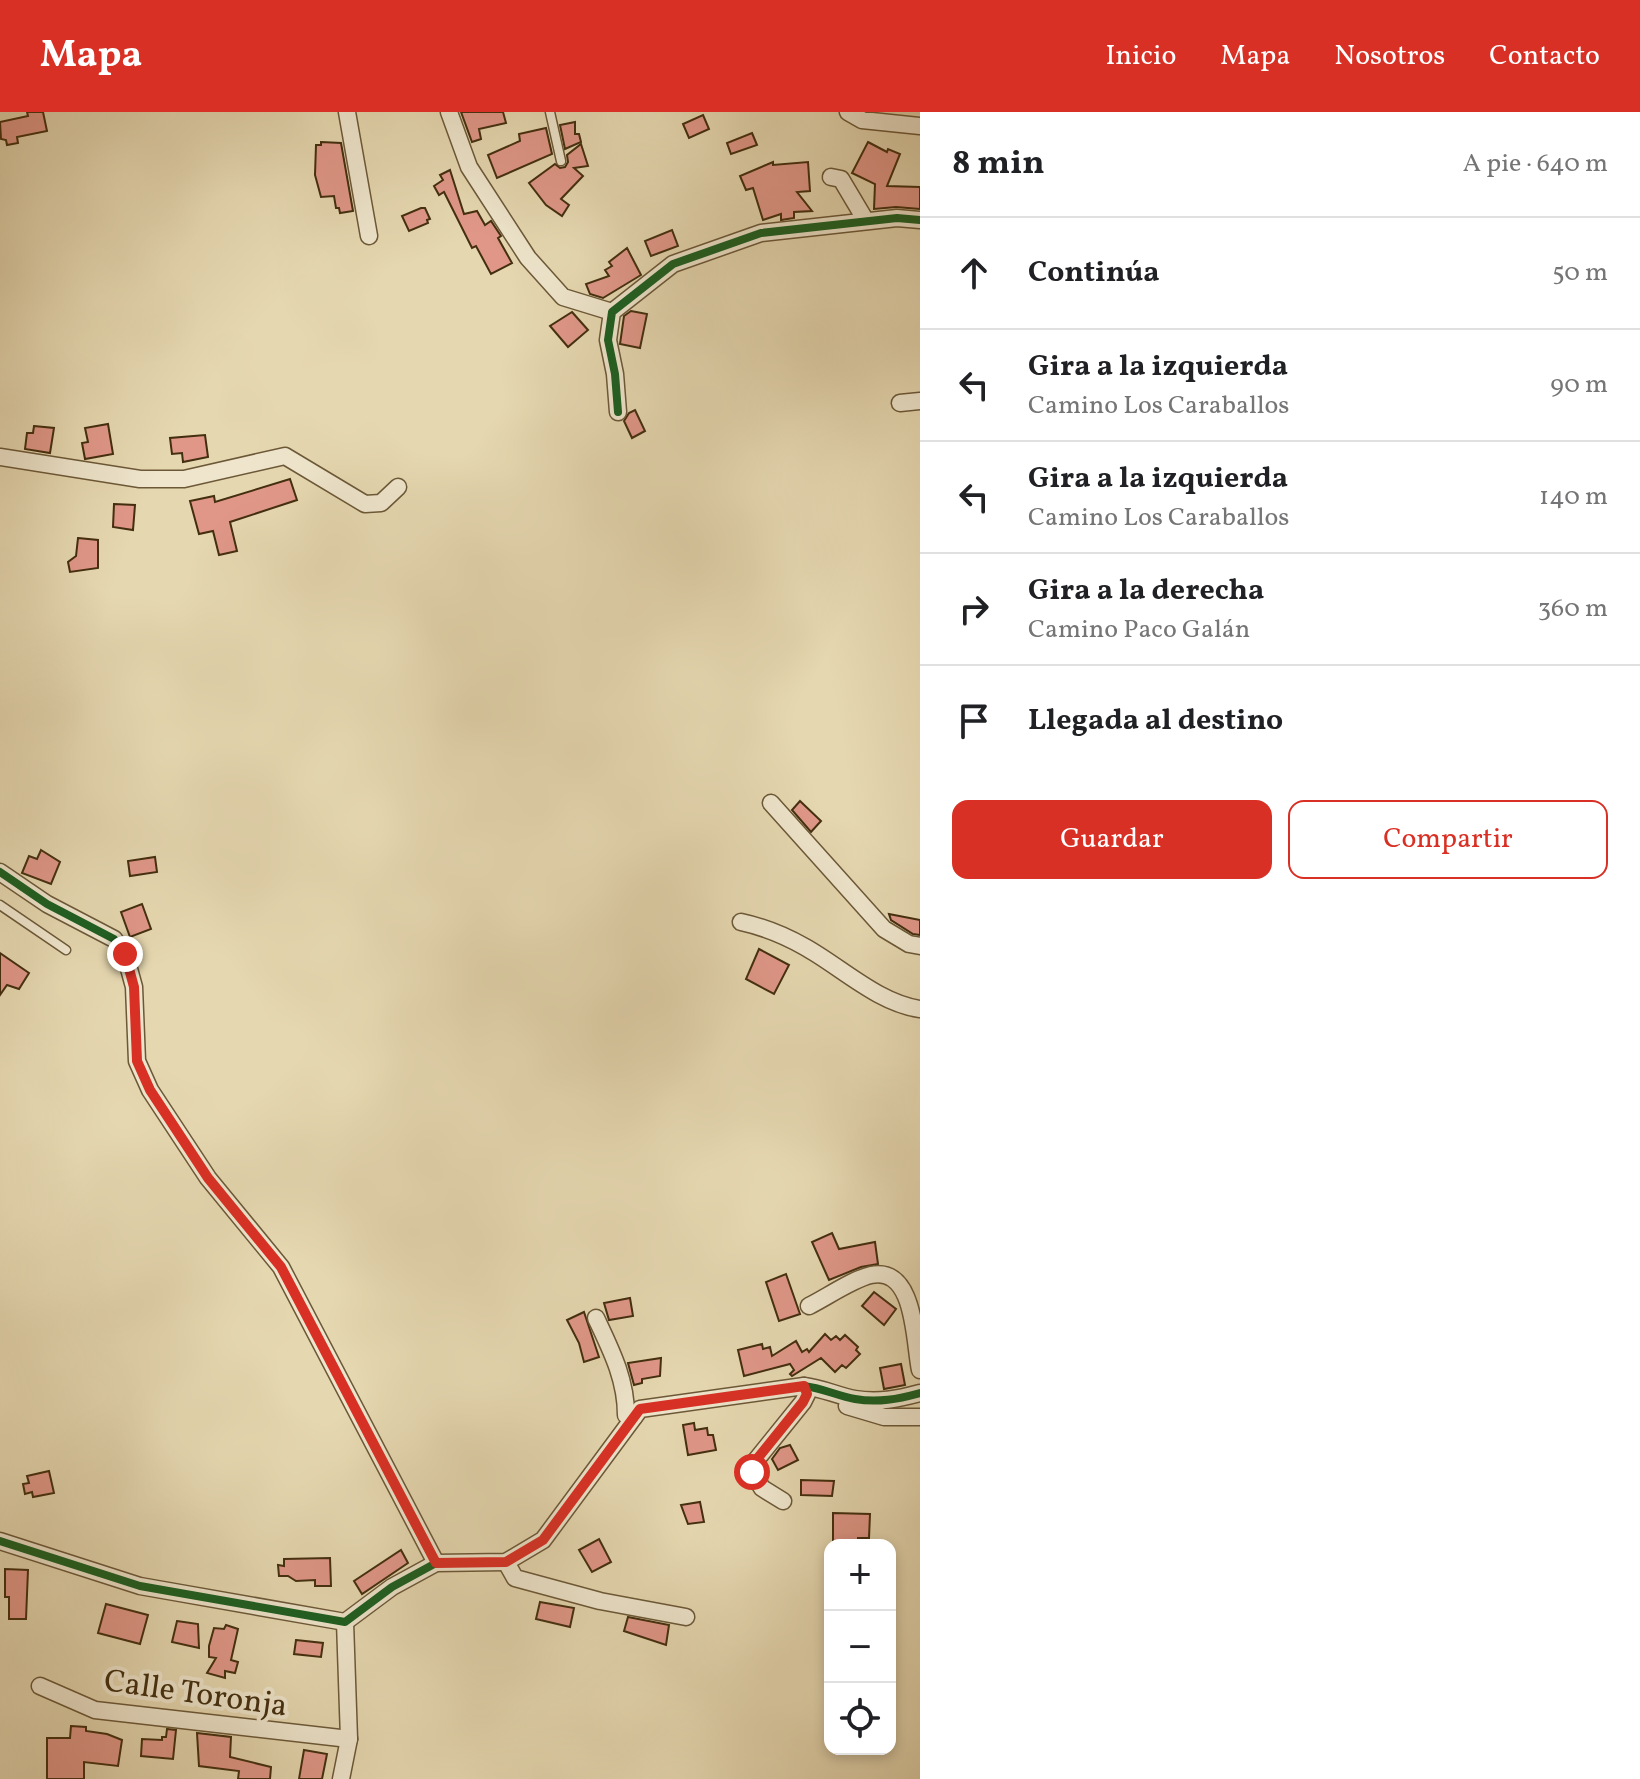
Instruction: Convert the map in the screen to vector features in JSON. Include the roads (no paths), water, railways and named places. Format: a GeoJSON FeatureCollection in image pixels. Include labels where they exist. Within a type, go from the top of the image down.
{"type":"FeatureCollection","features":[{"type":"Feature","properties":{"kind":"street"},"geometry":{"type":"LineString","coordinates":[[347,112],[369,236]]}},
{"type":"Feature","properties":{"kind":"street"},"geometry":{"type":"LineString","coordinates":[[449,112],[469,167],[528,258],[563,297],[612,312]]}},
{"type":"Feature","properties":{"kind":"street"},"geometry":{"type":"LineString","coordinates":[[848,112],[862,120],[894,118],[920,126]]}},
{"type":"Feature","properties":{"kind":"street"},"geometry":{"type":"LineString","coordinates":[[831,177],[841,179],[866,221]]}},
{"type":"Feature","properties":{"kind":"street"},"geometry":{"type":"LineString","coordinates":[[618,412],[608,340],[612,312],[673,264],[761,233],[897,218],[920,220]]}},
{"type":"Feature","properties":{"kind":"street"},"geometry":{"type":"LineString","coordinates":[[900,403],[920,401]]}},
{"type":"Feature","properties":{"kind":"street"},"geometry":{"type":"LineString","coordinates":[[0,457],[140,479],[184,479],[285,456],[365,504],[381,503],[398,487]]}},
{"type":"Feature","properties":{"kind":"street"},"geometry":{"type":"LineString","coordinates":[[771,803],[884,929],[909,944],[920,946]]}},
{"type":"Feature","properties":{"kind":"street"},"geometry":{"type":"LineString","coordinates":[[0,872],[47,904],[114,939],[125,954],[134,987],[137,1061],[150,1090],[208,1178],[281,1267],[436,1563]]}},
{"type":"Feature","properties":{"kind":"street"},"geometry":{"type":"LineString","coordinates":[[741,922],[769,929],[806,947],[860,984],[909,1008],[920,1009]]}},
{"type":"Feature","properties":{"kind":"street"},"geometry":{"type":"LineString","coordinates":[[809,1306],[871,1275],[888,1275],[899,1283],[906,1297],[914,1323],[920,1370]]}},
{"type":"Feature","properties":{"kind":"street"},"geometry":{"type":"LineString","coordinates":[[596,1318],[621,1373],[626,1415],[634,1417]]}},
{"type":"Feature","properties":{"kind":"street"},"geometry":{"type":"LineString","coordinates":[[811,1386],[824,1399],[884,1417],[920,1417]]}},
{"type":"Feature","properties":{"kind":"street"},"geometry":{"type":"LineString","coordinates":[[783,1501],[762,1488],[752,1472],[753,1464],[803,1402],[811,1386]]}},
{"type":"Feature","properties":{"kind":"street"},"geometry":{"type":"LineString","coordinates":[[0,1541],[140,1586],[345,1622],[392,1587],[436,1563],[506,1562],[543,1540],[640,1409],[811,1386],[853,1399],[883,1402],[920,1393]]}},
{"type":"Feature","properties":{"kind":"street"},"geometry":{"type":"LineString","coordinates":[[506,1562],[515,1578],[600,1601],[686,1617]]}},
{"type":"Feature","properties":{"kind":"street"},"geometry":{"type":"LineString","coordinates":[[341,1779],[349,1739],[345,1622]]}},
{"type":"Feature","properties":{"kind":"street","name":"Calle Toronja"},"geometry":{"type":"LineString","coordinates":[[40,1686],[95,1710],[349,1739]]}},
{"type":"Feature","properties":{"kind":"lane"},"geometry":{"type":"LineString","coordinates":[[550,112],[561,161]]}},
{"type":"Feature","properties":{"kind":"lane"},"geometry":{"type":"LineString","coordinates":[[0,905],[66,950]]}}]}
